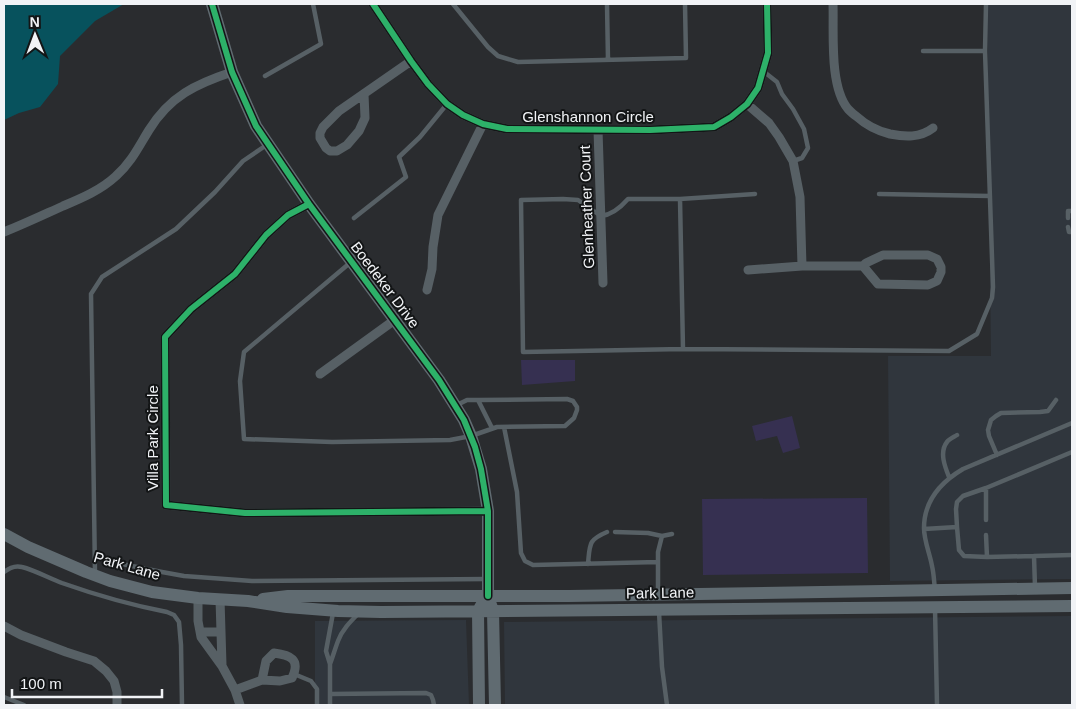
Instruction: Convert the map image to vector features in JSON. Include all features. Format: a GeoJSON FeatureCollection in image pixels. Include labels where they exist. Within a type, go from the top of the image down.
{"type":"FeatureCollection","features":[{"type":"Feature","properties":{"kind":"street","name":"Boedeker Drive"},"geometry":{"type":"LineString","coordinates":[[212,4],[232,72],[256,126],[309,204],[440,380],[464,420],[471,436],[481,469],[488,511],[488,596],[493,611],[495,705]]}},
{"type":"Feature","properties":{"kind":"street","name":"Glenshannon Circle"},"geometry":{"type":"LineString","coordinates":[[373,4],[428,84],[447,104],[463,115],[483,124],[520,130],[650,130],[714,127],[731,117],[747,104],[758,88],[768,53],[767,4]]}},
{"type":"Feature","properties":{"kind":"street"},"geometry":{"type":"LineString","coordinates":[[833,4],[833,66],[839,92],[847,108],[864,124],[884,132],[903,136],[919,135],[927,133],[934,128]]}},
{"type":"Feature","properties":{"kind":"street"},"geometry":{"type":"LineString","coordinates":[[364,94],[365,118],[359,130],[347,145],[337,151],[330,151],[320,138],[323,127],[339,111],[411,61]]}},
{"type":"Feature","properties":{"kind":"street"},"geometry":{"type":"LineString","coordinates":[[4,232],[104,186],[129,163],[161,113],[172,102],[183,93],[232,72]]}},
{"type":"Feature","properties":{"kind":"street"},"geometry":{"type":"LineString","coordinates":[[747,104],[769,123],[793,161],[800,197],[802,266]]}},
{"type":"Feature","properties":{"kind":"street"},"geometry":{"type":"LineString","coordinates":[[427,290],[432,269],[438,215],[483,124]]}},
{"type":"Feature","properties":{"kind":"street","name":"Glenheather Court"},"geometry":{"type":"LineString","coordinates":[[598,130],[603,283]]}},
{"type":"Feature","properties":{"kind":"street","name":"Villa Park Circle"},"geometry":{"type":"LineString","coordinates":[[309,204],[288,216],[266,235],[235,274],[191,309],[165,337],[166,504],[246,513],[488,511]]}},
{"type":"Feature","properties":{"kind":"street"},"geometry":{"type":"LineString","coordinates":[[748,270],[802,266],[863,266],[866,262],[883,255],[928,255],[937,259],[942,267],[937,281],[928,285],[878,284],[863,266]]}},
{"type":"Feature","properties":{"kind":"street"},"geometry":{"type":"LineString","coordinates":[[320,374],[396,319]]}},
{"type":"Feature","properties":{"kind":"street","name":"Park Lane"},"geometry":{"type":"LineString","coordinates":[[4,534],[28,548],[62,563],[110,581],[152,592],[333,611],[1072,606]]}},
{"type":"Feature","properties":{"kind":"street","name":"Park Lane"},"geometry":{"type":"LineString","coordinates":[[248,601],[288,596],[488,596],[1072,588]]}},
{"type":"Feature","properties":{"kind":"street"},"geometry":{"type":"LineString","coordinates":[[935,590],[935,607]]}},
{"type":"Feature","properties":{"kind":"street"},"geometry":{"type":"LineString","coordinates":[[658,594],[659,609]]}},
{"type":"Feature","properties":{"kind":"street"},"geometry":{"type":"LineString","coordinates":[[333,611],[341,603],[354,603],[360,596]]}},
{"type":"Feature","properties":{"kind":"street"},"geometry":{"type":"LineString","coordinates":[[479,705],[478,611],[488,596]]}},
{"type":"Feature","properties":{"kind":"street"},"geometry":{"type":"LineString","coordinates":[[198,598],[198,621],[201,637],[222,666],[235,690],[240,705]]}},
{"type":"Feature","properties":{"kind":"street"},"geometry":{"type":"LineString","coordinates":[[220,599],[222,666]]}},
{"type":"Feature","properties":{"kind":"street"},"geometry":{"type":"LineString","coordinates":[[4,626],[39,642],[94,660],[114,682],[118,692],[117,705]]}},
{"type":"Feature","properties":{"kind":"street"},"geometry":{"type":"LineString","coordinates":[[200,632],[220,632]]}},
{"type":"Feature","properties":{"kind":"street"},"geometry":{"type":"LineString","coordinates":[[235,690],[262,680],[280,681],[292,678],[295,672],[295,664],[291,657],[285,654],[274,653],[266,661],[262,680]]}},
{"type":"Feature","properties":{"kind":"lane"},"geometry":{"type":"LineString","coordinates":[[265,76],[322,44],[313,4]]}},
{"type":"Feature","properties":{"kind":"lane"},"geometry":{"type":"LineString","coordinates":[[454,4],[488,47],[498,56],[518,62],[686,58],[685,4]]}},
{"type":"Feature","properties":{"kind":"lane"},"geometry":{"type":"LineString","coordinates":[[607,4],[608,60]]}},
{"type":"Feature","properties":{"kind":"lane"},"geometry":{"type":"LineString","coordinates":[[755,194],[680,199],[628,199],[623,205],[606,216],[601,216],[578,200],[521,200],[523,352],[683,348],[949,351],[976,334],[992,298],[993,287],[986,4]]}},
{"type":"Feature","properties":{"kind":"lane"},"geometry":{"type":"LineString","coordinates":[[923,51],[986,50]]}},
{"type":"Feature","properties":{"kind":"lane"},"geometry":{"type":"LineString","coordinates":[[763,71],[777,82],[782,94],[804,129],[808,148],[802,158],[793,161]]}},
{"type":"Feature","properties":{"kind":"lane"},"geometry":{"type":"LineString","coordinates":[[354,218],[406,177],[399,157],[420,137],[447,104]]}},
{"type":"Feature","properties":{"kind":"lane"},"geometry":{"type":"LineString","coordinates":[[96,576],[91,294],[102,277],[176,229],[215,192],[243,161],[268,144]]}},
{"type":"Feature","properties":{"kind":"lane"},"geometry":{"type":"LineString","coordinates":[[879,194],[990,196]]}},
{"type":"Feature","properties":{"kind":"lane"},"geometry":{"type":"LineString","coordinates":[[680,199],[683,348]]}},
{"type":"Feature","properties":{"kind":"lane"},"geometry":{"type":"LineString","coordinates":[[1068,218],[1068,211],[1072,211]]}},
{"type":"Feature","properties":{"kind":"lane"},"geometry":{"type":"LineString","coordinates":[[1068,227],[1068,232],[1072,232]]}},
{"type":"Feature","properties":{"kind":"lane"},"geometry":{"type":"LineString","coordinates":[[352,261],[244,352],[240,381],[244,439],[332,442],[450,440],[471,436],[497,427],[565,426],[574,418],[577,410],[573,402],[567,399],[467,400],[455,405]]}},
{"type":"Feature","properties":{"kind":"lane"},"geometry":{"type":"LineString","coordinates":[[478,400],[492,428]]}},
{"type":"Feature","properties":{"kind":"lane"},"geometry":{"type":"LineString","coordinates":[[997,455],[989,436],[988,430],[991,420],[1002,413],[1048,411],[1056,400]]}},
{"type":"Feature","properties":{"kind":"lane"},"geometry":{"type":"LineString","coordinates":[[935,590],[924,529],[924,518],[928,505],[941,484],[963,469],[1072,423]]}},
{"type":"Feature","properties":{"kind":"lane"},"geometry":{"type":"LineString","coordinates":[[504,427],[518,492],[520,548],[522,557],[529,564],[658,562]]}},
{"type":"Feature","properties":{"kind":"lane"},"geometry":{"type":"LineString","coordinates":[[949,477],[944,465],[943,452],[947,442],[957,435]]}},
{"type":"Feature","properties":{"kind":"lane"},"geometry":{"type":"LineString","coordinates":[[1072,452],[963,496],[958,502],[956,509],[959,550],[964,556],[1072,555]]}},
{"type":"Feature","properties":{"kind":"lane"},"geometry":{"type":"LineString","coordinates":[[986,488],[986,520]]}},
{"type":"Feature","properties":{"kind":"lane"},"geometry":{"type":"LineString","coordinates":[[924,529],[957,527]]}},
{"type":"Feature","properties":{"kind":"lane"},"geometry":{"type":"LineString","coordinates":[[588,564],[590,545],[595,537],[607,532]]}},
{"type":"Feature","properties":{"kind":"lane"},"geometry":{"type":"LineString","coordinates":[[615,532],[648,533],[662,536],[672,534]]}},
{"type":"Feature","properties":{"kind":"lane"},"geometry":{"type":"LineString","coordinates":[[986,535],[987,557]]}},
{"type":"Feature","properties":{"kind":"lane"},"geometry":{"type":"LineString","coordinates":[[658,594],[658,552],[662,536]]}},
{"type":"Feature","properties":{"kind":"lane"},"geometry":{"type":"LineString","coordinates":[[95,555],[117,562],[184,576],[252,581],[488,579]]}},
{"type":"Feature","properties":{"kind":"lane"},"geometry":{"type":"LineString","coordinates":[[1034,556],[1035,588]]}},
{"type":"Feature","properties":{"kind":"lane"},"geometry":{"type":"LineString","coordinates":[[4,572],[21,566],[83,590],[174,615],[179,622],[182,705]]}},
{"type":"Feature","properties":{"kind":"lane"},"geometry":{"type":"LineString","coordinates":[[935,607],[938,705]]}},
{"type":"Feature","properties":{"kind":"lane"},"geometry":{"type":"LineString","coordinates":[[659,609],[666,705]]}},
{"type":"Feature","properties":{"kind":"lane"},"geometry":{"type":"LineString","coordinates":[[330,705],[330,664],[326,651],[333,611]]}},
{"type":"Feature","properties":{"kind":"lane"},"geometry":{"type":"LineString","coordinates":[[330,664],[338,640],[346,627],[360,612]]}},
{"type":"Feature","properties":{"kind":"lane"},"geometry":{"type":"LineString","coordinates":[[294,674],[311,681],[317,689],[317,705]]}},
{"type":"Feature","properties":{"kind":"lane"},"geometry":{"type":"LineString","coordinates":[[330,694],[426,693],[431,694],[434,705]]}},
{"type":"Feature","properties":{"kind":"lane"},"geometry":{"type":"LineString","coordinates":[[4,697],[24,705]]}},
{"type":"Feature","properties":{"kind":"shaded area"},"geometry":{"type":"Polygon","coordinates":[[[987,4],[1072,4],[1072,579],[890,581],[888,356],[991,356],[987,4]]]}},
{"type":"Feature","properties":{"kind":"shaded area"},"geometry":{"type":"Polygon","coordinates":[[[521,360],[575,360],[575,381],[522,385],[521,360]]]}},
{"type":"Feature","properties":{"kind":"shaded area"},"geometry":{"type":"Polygon","coordinates":[[[792,416],[800,448],[783,453],[777,436],[756,441],[752,426],[792,416]]]}},
{"type":"Feature","properties":{"kind":"shaded area"},"geometry":{"type":"Polygon","coordinates":[[[867,498],[868,573],[703,575],[702,499],[867,498]]]}},
{"type":"Feature","properties":{"kind":"shaded area"},"geometry":{"type":"Polygon","coordinates":[[[1072,616],[1072,705],[505,705],[504,622],[1072,616]]]}},
{"type":"Feature","properties":{"kind":"shaded area"},"geometry":{"type":"Polygon","coordinates":[[[466,620],[469,705],[315,705],[315,621],[466,620]]]}},
{"type":"Feature","properties":{"kind":"water"},"geometry":{"type":"Polygon","coordinates":[[[5,4],[124,4],[95,21],[60,56],[58,84],[40,107],[4,120],[5,4]]]}},
{"type":"Feature","properties":{"kind":"cycle path"},"geometry":{"type":"LineString","coordinates":[[212,4],[232,72],[256,126],[309,204],[439,380],[464,420],[475,447],[481,469],[488,511],[488,596]]}},
{"type":"Feature","properties":{"kind":"cycle path"},"geometry":{"type":"LineString","coordinates":[[373,4],[428,84],[447,104],[463,115],[483,124],[507,129],[650,130],[714,127],[731,117],[747,104],[758,88],[768,53],[767,4]]}},
{"type":"Feature","properties":{"kind":"cycle path"},"geometry":{"type":"LineString","coordinates":[[309,204],[288,215],[266,235],[235,274],[191,309],[165,337],[166,505],[245,513],[488,511]]}}]}
